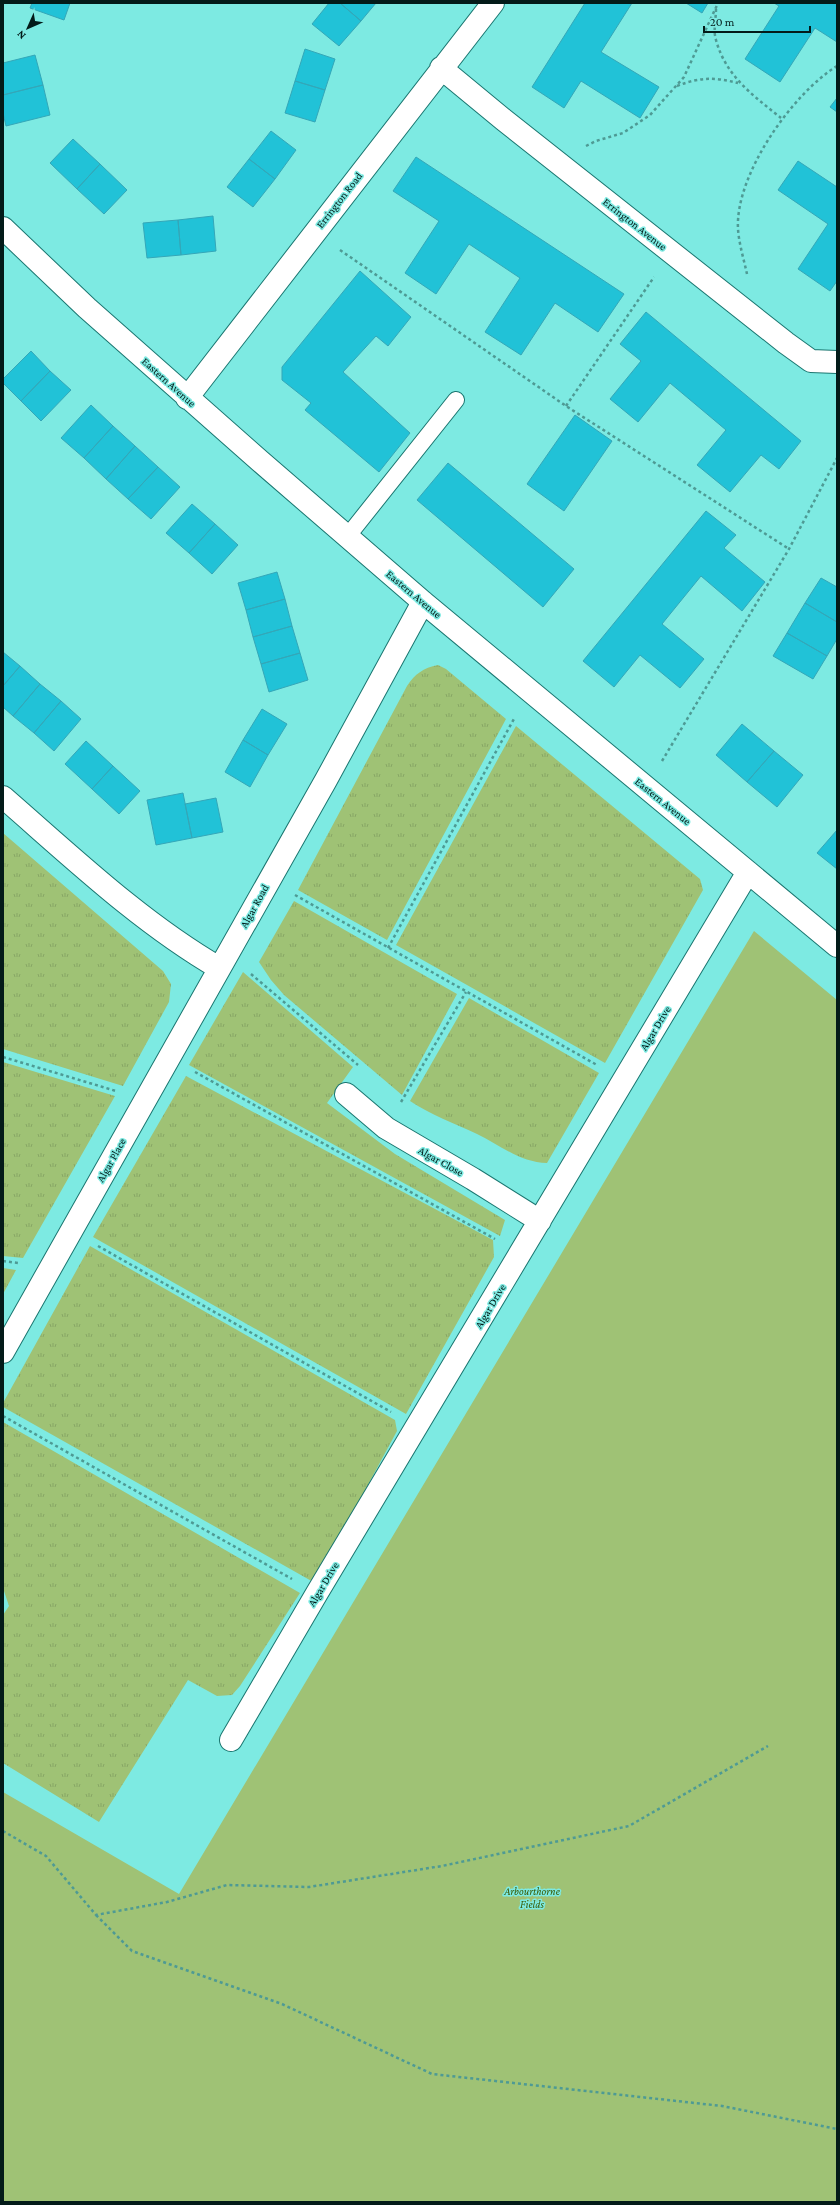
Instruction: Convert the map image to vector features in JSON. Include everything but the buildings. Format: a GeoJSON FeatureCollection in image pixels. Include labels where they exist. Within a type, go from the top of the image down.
{"type":"FeatureCollection","features":[{"type":"Feature","properties":{"kind":"street","name":"Errington Road"},"geometry":{"type":"LineString","coordinates":[[187,398],[441,68],[493,3]]}},
{"type":"Feature","properties":{"kind":"street","name":"Errington Avenue"},"geometry":{"type":"LineString","coordinates":[[441,68],[671,253],[811,361],[837,362]]}},
{"type":"Feature","properties":{"kind":"street","name":"Eastern Avenue"},"geometry":{"type":"LineString","coordinates":[[3,228],[87,308],[187,398],[347,537],[423,602],[837,946]]}},
{"type":"Feature","properties":{"kind":"street","name":"Algar Road"},"geometry":{"type":"LineString","coordinates":[[223,961],[269,881],[423,602]]}},
{"type":"Feature","properties":{"kind":"street"},"geometry":{"type":"LineString","coordinates":[[3,797],[103,883],[188,950],[223,961]]}},
{"type":"Feature","properties":{"kind":"street","name":"Algar Drive"},"geometry":{"type":"LineString","coordinates":[[231,1740],[317,1593],[748,872]]}},
{"type":"Feature","properties":{"kind":"street","name":"Algar Place"},"geometry":{"type":"LineString","coordinates":[[3,1352],[223,961]]}},
{"type":"Feature","properties":{"kind":"street","name":"Algar Close"},"geometry":{"type":"LineString","coordinates":[[346,1094],[386,1128],[473,1179],[540,1221]]}},
{"type":"Feature","properties":{"kind":"lane"},"geometry":{"type":"LineString","coordinates":[[347,537],[456,400]]}},
{"type":"Feature","properties":{"kind":"path"},"geometry":{"type":"LineString","coordinates":[[586,146],[596,141],[623,133],[650,115],[684,78],[718,3]]}},
{"type":"Feature","properties":{"kind":"path"},"geometry":{"type":"LineString","coordinates":[[716,7],[715,39],[726,64],[738,83],[782,118]]}},
{"type":"Feature","properties":{"kind":"path"},"geometry":{"type":"LineString","coordinates":[[736,303],[748,279],[738,229],[742,193],[756,161],[782,118],[826,72],[837,66]]}},
{"type":"Feature","properties":{"kind":"path"},"geometry":{"type":"LineString","coordinates":[[676,86],[695,79],[717,78],[738,83]]}},
{"type":"Feature","properties":{"kind":"path"},"geometry":{"type":"LineString","coordinates":[[314,233],[566,406],[789,549]]}},
{"type":"Feature","properties":{"kind":"path"},"geometry":{"type":"LineString","coordinates":[[566,406],[671,253]]}},
{"type":"Feature","properties":{"kind":"path"},"geometry":{"type":"LineString","coordinates":[[646,787],[789,549],[837,458]]}},
{"type":"Feature","properties":{"kind":"path"},"geometry":{"type":"LineString","coordinates":[[388,948],[530,690]]}},
{"type":"Feature","properties":{"kind":"path"},"geometry":{"type":"LineString","coordinates":[[269,881],[624,1080]]}},
{"type":"Feature","properties":{"kind":"path"},"geometry":{"type":"LineString","coordinates":[[223,961],[364,1071],[346,1094]]}},
{"type":"Feature","properties":{"kind":"path"},"geometry":{"type":"LineString","coordinates":[[386,1128],[466,992]]}},
{"type":"Feature","properties":{"kind":"path"},"geometry":{"type":"LineString","coordinates":[[3,1056],[145,1100]]}},
{"type":"Feature","properties":{"kind":"path"},"geometry":{"type":"LineString","coordinates":[[169,1058],[521,1254]]}},
{"type":"Feature","properties":{"kind":"path"},"geometry":{"type":"LineString","coordinates":[[71,1231],[417,1427]]}},
{"type":"Feature","properties":{"kind":"path"},"geometry":{"type":"LineString","coordinates":[[3,1416],[317,1593]]}},
{"type":"Feature","properties":{"kind":"path"},"geometry":{"type":"LineString","coordinates":[[96,1915],[167,1902],[227,1885],[309,1887],[442,1866],[629,1826],[768,1746]]}},
{"type":"Feature","properties":{"kind":"path"},"geometry":{"type":"LineString","coordinates":[[3,1831],[46,1856],[96,1915],[132,1951],[282,2004],[432,2074],[722,2106],[837,2129]]}},
{"type":"Feature","properties":{"kind":"green space"},"geometry":{"type":"Polygon","coordinates":[[[438,665],[446,669],[506,719],[387,940],[298,890],[407,686],[420,672],[438,665]]]}},
{"type":"Feature","properties":{"kind":"green space"},"geometry":{"type":"Polygon","coordinates":[[[516,726],[700,879],[703,890],[605,1063],[396,945],[516,726]]]}},
{"type":"Feature","properties":{"kind":"green space"},"geometry":{"type":"Polygon","coordinates":[[[3,833],[163,971],[171,984],[169,1002],[123,1086],[3,1049],[3,833]]]}},
{"type":"Feature","properties":{"kind":"green space"},"geometry":{"type":"Polygon","coordinates":[[[294,901],[457,994],[402,1095],[284,995],[271,980],[259,962],[294,901]]]}},
{"type":"Feature","properties":{"kind":"green space","name":"Arbourthorne Fields"},"geometry":{"type":"Polygon","coordinates":[[[754,931],[837,1000],[837,2202],[3,2202],[3,1792],[179,1894],[754,931]]]}},
{"type":"Feature","properties":{"kind":"green space"},"geometry":{"type":"Polygon","coordinates":[[[243,972],[353,1067],[327,1103],[395,1154],[505,1220],[500,1236],[189,1065],[243,972]]]}},
{"type":"Feature","properties":{"kind":"green space"},"geometry":{"type":"Polygon","coordinates":[[[469,998],[599,1073],[547,1163],[519,1157],[477,1134],[426,1111],[410,1101],[469,998]]]}},
{"type":"Feature","properties":{"kind":"green space"},"geometry":{"type":"Polygon","coordinates":[[[3,1062],[115,1096],[23,1258],[3,1256],[3,1062]]]}},
{"type":"Feature","properties":{"kind":"green space"},"geometry":{"type":"Polygon","coordinates":[[[186,1076],[493,1240],[494,1257],[406,1414],[93,1237],[186,1076]]]}},
{"type":"Feature","properties":{"kind":"green space"},"geometry":{"type":"Polygon","coordinates":[[[90,1246],[395,1420],[397,1431],[315,1583],[3,1407],[3,1403],[90,1246]]]}},
{"type":"Feature","properties":{"kind":"green space"},"geometry":{"type":"Polygon","coordinates":[[[3,1268],[16,1270],[3,1294],[3,1268]]]}},
{"type":"Feature","properties":{"kind":"green space"},"geometry":{"type":"Polygon","coordinates":[[[3,1422],[300,1593],[240,1686],[232,1695],[217,1696],[188,1680],[99,1822],[3,1763],[3,1615],[9,1606],[3,1588],[3,1422]]]}}]}
